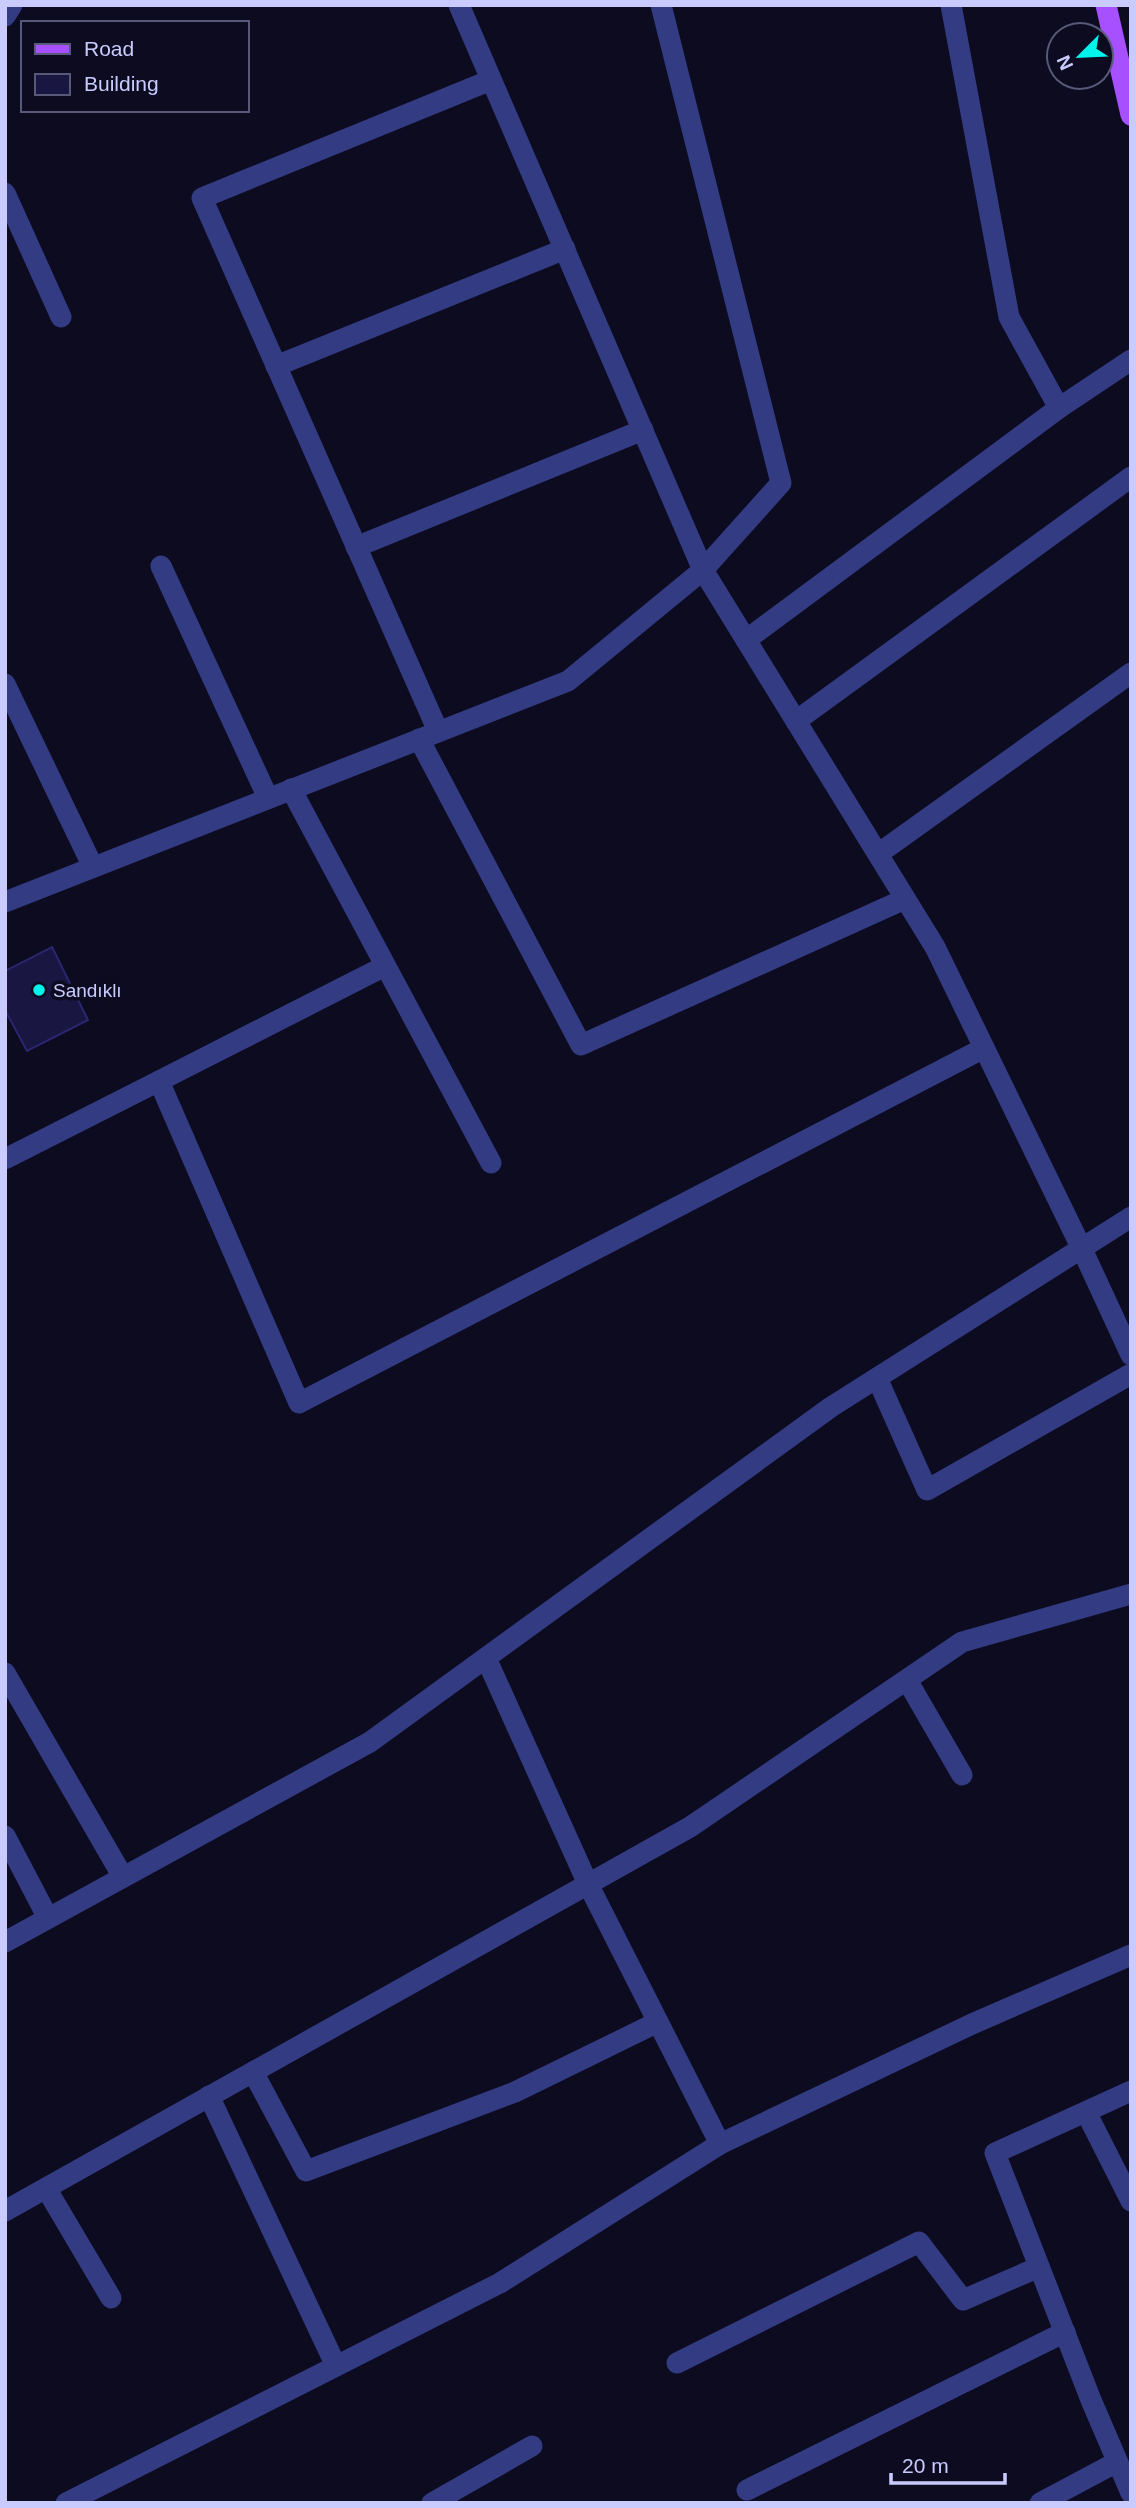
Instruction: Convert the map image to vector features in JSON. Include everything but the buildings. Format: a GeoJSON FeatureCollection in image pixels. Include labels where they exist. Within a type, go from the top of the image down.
{"type":"FeatureCollection","features":[{"type":"Feature","properties":{"kind":"main road"},"geometry":{"type":"LineString","coordinates":[[1106,5],[1131,115]]}},
{"type":"Feature","properties":{"kind":"street"},"geometry":{"type":"LineString","coordinates":[[5,16],[12,5]]}},
{"type":"Feature","properties":{"kind":"street"},"geometry":{"type":"LineString","coordinates":[[459,5],[703,570],[935,947],[1131,1355]]}},
{"type":"Feature","properties":{"kind":"street"},"geometry":{"type":"LineString","coordinates":[[5,902],[568,681],[703,570],[781,483],[661,5]]}},
{"type":"Feature","properties":{"kind":"street"},"geometry":{"type":"LineString","coordinates":[[951,5],[1009,317],[1059,408]]}},
{"type":"Feature","properties":{"kind":"street"},"geometry":{"type":"LineString","coordinates":[[491,80],[202,198],[356,547],[429,735],[582,1045],[905,899]]}},
{"type":"Feature","properties":{"kind":"street"},"geometry":{"type":"LineString","coordinates":[[5,193],[61,317]]}},
{"type":"Feature","properties":{"kind":"street"},"geometry":{"type":"LineString","coordinates":[[276,366],[565,249]]}},
{"type":"Feature","properties":{"kind":"street"},"geometry":{"type":"LineString","coordinates":[[746,640],[1059,408],[1131,360]]}},
{"type":"Feature","properties":{"kind":"street"},"geometry":{"type":"LineString","coordinates":[[356,547],[643,430]]}},
{"type":"Feature","properties":{"kind":"street"},"geometry":{"type":"LineString","coordinates":[[796,721],[1131,477]]}},
{"type":"Feature","properties":{"kind":"street"},"geometry":{"type":"LineString","coordinates":[[161,565],[268,798]]}},
{"type":"Feature","properties":{"kind":"street"},"geometry":{"type":"LineString","coordinates":[[878,854],[1131,673]]}},
{"type":"Feature","properties":{"kind":"street"},"geometry":{"type":"LineString","coordinates":[[5,684],[93,867]]}},
{"type":"Feature","properties":{"kind":"street"},"geometry":{"type":"LineString","coordinates":[[291,789],[491,1163]]}},
{"type":"Feature","properties":{"kind":"street"},"geometry":{"type":"LineString","coordinates":[[8,1152],[159,1081],[386,966]]}},
{"type":"Feature","properties":{"kind":"street"},"geometry":{"type":"LineString","coordinates":[[159,1081],[299,1403],[984,1048]]}},
{"type":"Feature","properties":{"kind":"street"},"geometry":{"type":"LineString","coordinates":[[5,1942],[370,1742],[831,1407],[1131,1217]]}},
{"type":"Feature","properties":{"kind":"street"},"geometry":{"type":"LineString","coordinates":[[877,1378],[927,1490],[1131,1374]]}},
{"type":"Feature","properties":{"kind":"street"},"geometry":{"type":"LineString","coordinates":[[5,2211],[690,1827],[962,1642],[1131,1594]]}},
{"type":"Feature","properties":{"kind":"street"},"geometry":{"type":"LineString","coordinates":[[486,1658],[588,1884],[720,2144]]}},
{"type":"Feature","properties":{"kind":"street"},"geometry":{"type":"LineString","coordinates":[[5,1673],[122,1877]]}},
{"type":"Feature","properties":{"kind":"street"},"geometry":{"type":"LineString","coordinates":[[906,1680],[962,1775]]}},
{"type":"Feature","properties":{"kind":"street"},"geometry":{"type":"LineString","coordinates":[[5,1836],[48,1918]]}},
{"type":"Feature","properties":{"kind":"street"},"geometry":{"type":"LineString","coordinates":[[66,2503],[500,2283],[720,2144],[972,2024],[1131,1955]]}},
{"type":"Feature","properties":{"kind":"street"},"geometry":{"type":"LineString","coordinates":[[253,2071],[306,2171],[515,2092],[658,2022]]}},
{"type":"Feature","properties":{"kind":"street"},"geometry":{"type":"LineString","coordinates":[[1131,2091],[995,2152],[1131,2493]]}},
{"type":"Feature","properties":{"kind":"street"},"geometry":{"type":"LineString","coordinates":[[209,2096],[336,2366]]}},
{"type":"Feature","properties":{"kind":"street"},"geometry":{"type":"LineString","coordinates":[[1086,2112],[1131,2201]]}},
{"type":"Feature","properties":{"kind":"street"},"geometry":{"type":"LineString","coordinates":[[46,2188],[111,2298]]}},
{"type":"Feature","properties":{"kind":"street"},"geometry":{"type":"LineString","coordinates":[[677,2362],[919,2242],[963,2300],[1039,2267]]}},
{"type":"Feature","properties":{"kind":"street"},"geometry":{"type":"LineString","coordinates":[[747,2490],[1065,2332]]}},
{"type":"Feature","properties":{"kind":"street"},"geometry":{"type":"LineString","coordinates":[[432,2503],[532,2446]]}},
{"type":"Feature","properties":{"kind":"street"},"geometry":{"type":"LineString","coordinates":[[1040,2503],[1117,2462]]}},
{"type":"Feature","properties":{"kind":"place","name":"Sandıklı"},"geometry":{"type":"Point","coordinates":[39,990]}}]}
